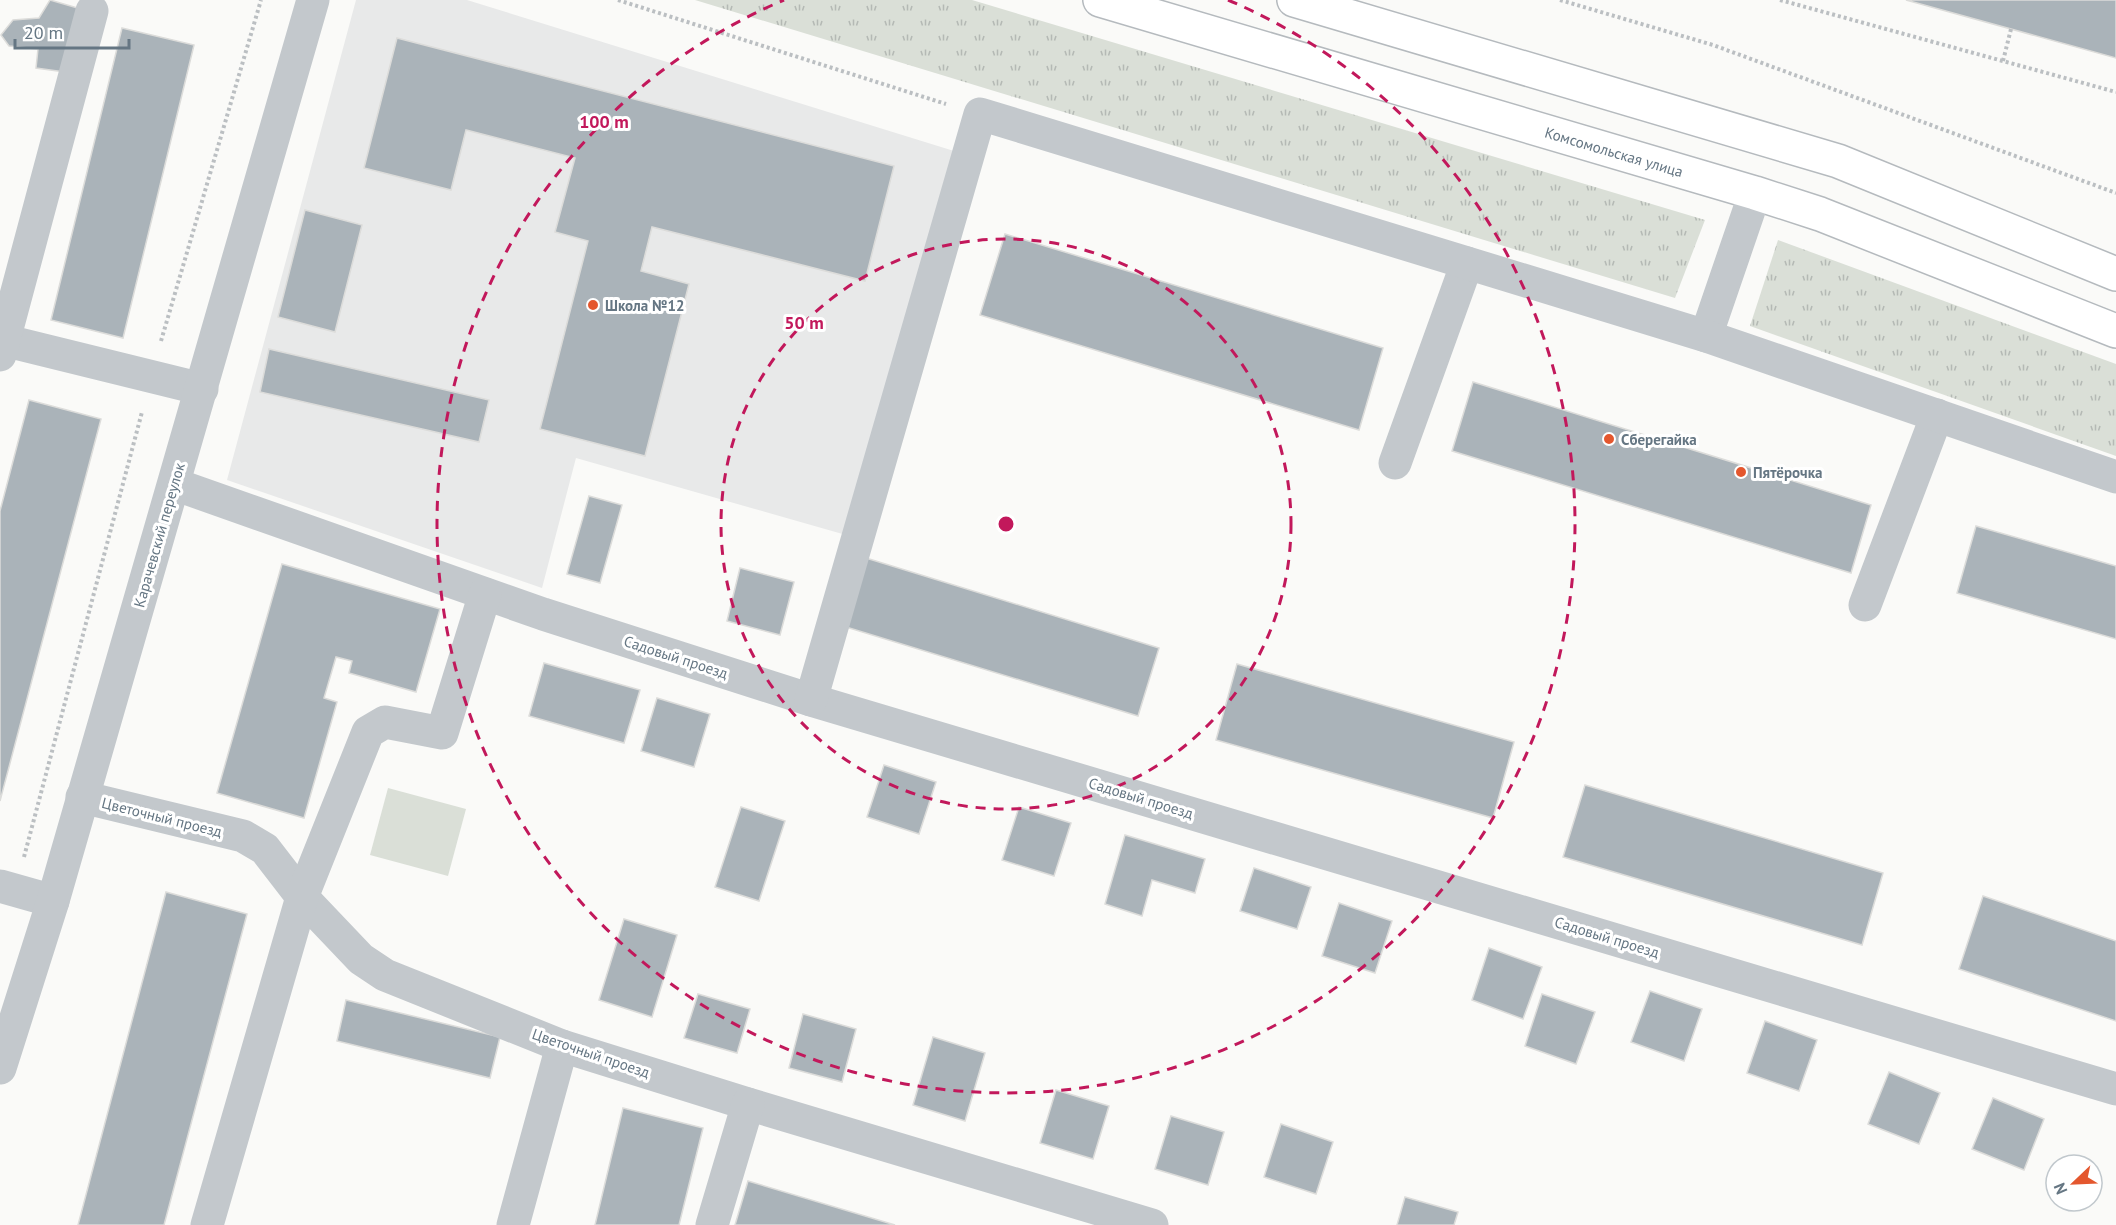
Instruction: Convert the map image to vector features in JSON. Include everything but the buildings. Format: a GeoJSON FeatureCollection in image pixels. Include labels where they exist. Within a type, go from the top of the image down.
{"type":"FeatureCollection","features":[{"type":"Feature","properties":{"kind":"main road","name":"Комсомольская улица"},"geometry":{"type":"LineString","coordinates":[[1100,0],[1755,192],[1820,214],[2116,331]]}},
{"type":"Feature","properties":{"kind":"main road"},"geometry":{"type":"LineString","coordinates":[[1294,0],[1838,161],[2116,274]]}},
{"type":"Feature","properties":{"kind":"street","name":"Карачевский переулок"},"geometry":{"type":"LineString","coordinates":[[0,1068],[53,901],[313,0]]}},
{"type":"Feature","properties":{"kind":"street"},"geometry":{"type":"LineString","coordinates":[[92,11],[2,348],[202,389]]}},
{"type":"Feature","properties":{"kind":"street"},"geometry":{"type":"LineString","coordinates":[[811,700],[980,114],[1706,336],[2116,477]]}},
{"type":"Feature","properties":{"kind":"street"},"geometry":{"type":"LineString","coordinates":[[1706,336],[1755,192]]}},
{"type":"Feature","properties":{"kind":"street"},"geometry":{"type":"LineString","coordinates":[[1395,463],[1467,263]]}},
{"type":"Feature","properties":{"kind":"street"},"geometry":{"type":"LineString","coordinates":[[1865,605],[1937,416]]}},
{"type":"Feature","properties":{"kind":"street","name":"Садовый проезд"},"geometry":{"type":"LineString","coordinates":[[174,484],[485,594],[811,700],[2116,1089]]}},
{"type":"Feature","properties":{"kind":"street"},"geometry":{"type":"LineString","coordinates":[[207,1225],[302,897],[368,732],[385,722],[442,733],[485,594]]}},
{"type":"Feature","properties":{"kind":"street","name":"Цветочный проезд"},"geometry":{"type":"LineString","coordinates":[[82,798],[243,837],[265,849],[302,897],[361,958],[385,975],[562,1046],[1152,1225]]}},
{"type":"Feature","properties":{"kind":"street"},"geometry":{"type":"LineString","coordinates":[[7,888],[53,901]]}},
{"type":"Feature","properties":{"kind":"street"},"geometry":{"type":"LineString","coordinates":[[513,1225],[562,1046]]}},
{"type":"Feature","properties":{"kind":"street"},"geometry":{"type":"LineString","coordinates":[[712,1225],[748,1104]]}},
{"type":"Feature","properties":{"kind":"path"},"geometry":{"type":"LineString","coordinates":[[7,888],[151,377],[261,0]]}},
{"type":"Feature","properties":{"kind":"path"},"geometry":{"type":"LineString","coordinates":[[618,0],[980,114]]}},
{"type":"Feature","properties":{"kind":"path"},"geometry":{"type":"LineString","coordinates":[[1560,0],[1713,45],[2116,193]]}},
{"type":"Feature","properties":{"kind":"path"},"geometry":{"type":"LineString","coordinates":[[1780,0],[2116,92]]}},
{"type":"Feature","properties":{"kind":"path"},"geometry":{"type":"LineString","coordinates":[[2003,61],[2011,29]]}},
{"type":"Feature","properties":{"kind":"shaded area","name":"Школа №12"},"geometry":{"type":"Polygon","coordinates":[[[356,0],[467,0],[954,151],[846,535],[576,458],[542,588],[227,480],[356,0]]]}},
{"type":"Feature","properties":{"kind":"green space"},"geometry":{"type":"Polygon","coordinates":[[[695,0],[972,0],[1705,220],[1675,298],[695,0]]]}},
{"type":"Feature","properties":{"kind":"green space"},"geometry":{"type":"Polygon","coordinates":[[[1778,240],[2116,364],[2116,456],[1750,326],[1778,240]]]}},
{"type":"Feature","properties":{"kind":"green space"},"geometry":{"type":"Polygon","coordinates":[[[388,788],[466,809],[448,876],[370,855],[388,788]]]}},
{"type":"Feature","properties":{"kind":"place","name":"Школа №12"},"geometry":{"type":"Point","coordinates":[593,305]}},
{"type":"Feature","properties":{"kind":"place","name":"Сберегайка"},"geometry":{"type":"Point","coordinates":[1609,439]}},
{"type":"Feature","properties":{"kind":"place","name":"Пятёрочка"},"geometry":{"type":"Point","coordinates":[1741,472]}}]}
